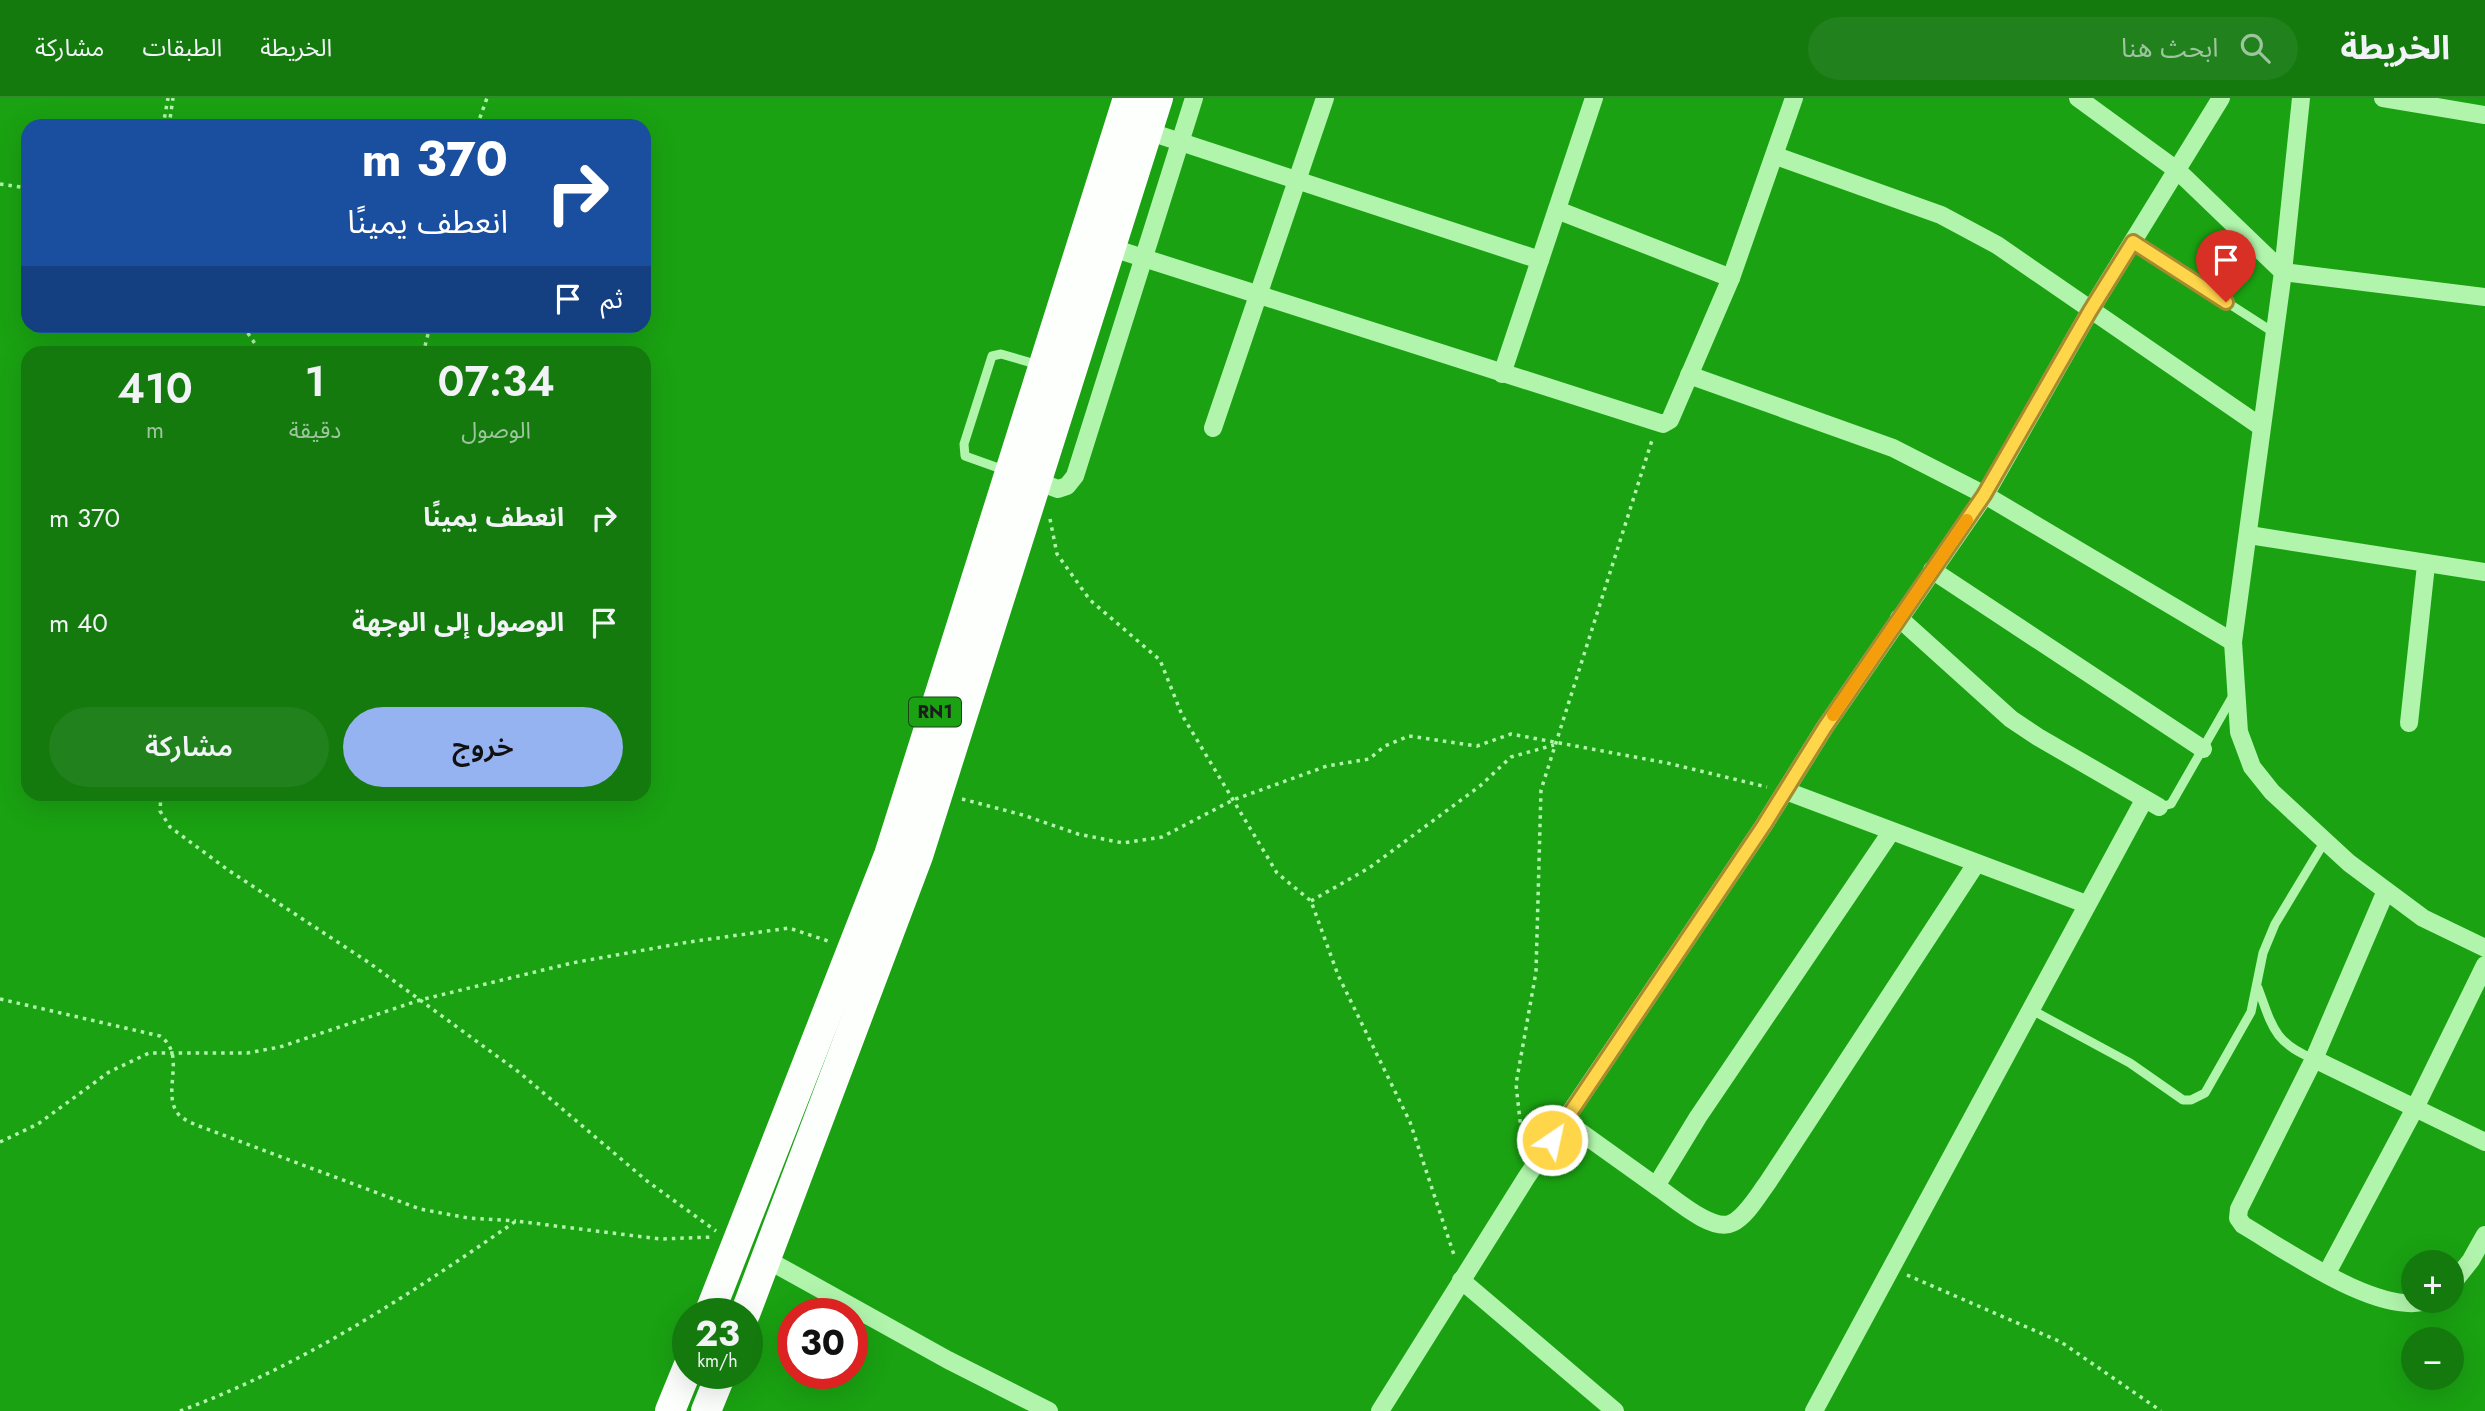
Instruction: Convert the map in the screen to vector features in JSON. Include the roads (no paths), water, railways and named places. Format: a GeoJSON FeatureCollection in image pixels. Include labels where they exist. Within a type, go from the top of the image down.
{"type":"FeatureCollection","features":[{"type":"Feature","properties":{"kind":"highway","name":"RN1"},"geometry":{"type":"LineString","coordinates":[[751,1298],[918,856],[1132,117],[1158,98]]}},
{"type":"Feature","properties":{"kind":"highway","name":"RN1"},"geometry":{"type":"LineString","coordinates":[[715,1298],[852,952],[1029,479]]}},
{"type":"Feature","properties":{"kind":"highway"},"geometry":{"type":"LineString","coordinates":[[670,1411],[679,1389]]}},
{"type":"Feature","properties":{"kind":"highway"},"geometry":{"type":"LineString","coordinates":[[706,1411],[715,1389]]}},
{"type":"Feature","properties":{"kind":"street"},"geometry":{"type":"LineString","coordinates":[[1029,479],[1062,489],[1075,476],[1194,98]]}},
{"type":"Feature","properties":{"kind":"street"},"geometry":{"type":"LineString","coordinates":[[1213,428],[1325,98]]}},
{"type":"Feature","properties":{"kind":"street"},"geometry":{"type":"LineString","coordinates":[[1502,374],[1594,98]]}},
{"type":"Feature","properties":{"kind":"street"},"geometry":{"type":"LineString","coordinates":[[1097,244],[1657,423],[1670,420],[1731,278],[1776,156],[1792,98]]}},
{"type":"Feature","properties":{"kind":"street"},"geometry":{"type":"LineString","coordinates":[[2078,98],[2178,171],[2283,272],[2485,297]]}},
{"type":"Feature","properties":{"kind":"street"},"geometry":{"type":"LineString","coordinates":[[1380,1411],[1527,1178],[1786,791],[1825,727],[1984,495],[2090,311],[2221,98]]}},
{"type":"Feature","properties":{"kind":"street"},"geometry":{"type":"LineString","coordinates":[[2301,98],[2283,272],[2260,426],[2249,535],[2233,642],[2239,732],[2252,767],[2272,792],[2325,841],[2385,893],[2448,932],[2485,948]]}},
{"type":"Feature","properties":{"kind":"street"},"geometry":{"type":"LineString","coordinates":[[2383,98],[2485,115]]}},
{"type":"Feature","properties":{"kind":"street"},"geometry":{"type":"LineString","coordinates":[[1132,117],[1180,141],[1540,260]]}},
{"type":"Feature","properties":{"kind":"street"},"geometry":{"type":"LineString","coordinates":[[1776,156],[1961,225],[1997,245],[2260,426]]}},
{"type":"Feature","properties":{"kind":"street"},"geometry":{"type":"LineString","coordinates":[[1557,210],[1731,278]]}},
{"type":"Feature","properties":{"kind":"street"},"geometry":{"type":"LineString","coordinates":[[1689,375],[1893,448],[1984,495],[2233,642]]}},
{"type":"Feature","properties":{"kind":"street"},"geometry":{"type":"LineString","coordinates":[[2249,535],[2426,565],[2485,572]]}},
{"type":"Feature","properties":{"kind":"street"},"geometry":{"type":"LineString","coordinates":[[2409,723],[2426,565]]}},
{"type":"Feature","properties":{"kind":"street"},"geometry":{"type":"LineString","coordinates":[[1932,570],[2203,749]]}},
{"type":"Feature","properties":{"kind":"street"},"geometry":{"type":"LineString","coordinates":[[1814,1411],[2086,904],[2151,804],[2011,719],[1899,618]]}},
{"type":"Feature","properties":{"kind":"street"},"geometry":{"type":"LineString","coordinates":[[1786,791],[2086,904]]}},
{"type":"Feature","properties":{"kind":"street"},"geometry":{"type":"LineString","coordinates":[[1657,1186],[1698,1117],[1891,832]]}},
{"type":"Feature","properties":{"kind":"street"},"geometry":{"type":"LineString","coordinates":[[1565,1121],[1711,1222],[1726,1225],[1735,1222],[1769,1182],[1976,864]]}},
{"type":"Feature","properties":{"kind":"street"},"geometry":{"type":"LineString","coordinates":[[2385,893],[2314,1059],[2239,1209],[2238,1218],[2243,1225],[2367,1296],[2401,1303]]}},
{"type":"Feature","properties":{"kind":"street"},"geometry":{"type":"LineString","coordinates":[[2328,1273],[2414,1110],[2485,965]]}},
{"type":"Feature","properties":{"kind":"street"},"geometry":{"type":"LineString","coordinates":[[2314,1059],[2414,1110],[2485,1142]]}},
{"type":"Feature","properties":{"kind":"street"},"geometry":{"type":"LineString","coordinates":[[2464,1269],[2485,1235]]}},
{"type":"Feature","properties":{"kind":"street"},"geometry":{"type":"LineString","coordinates":[[766,1259],[948,1360],[1049,1411]]}},
{"type":"Feature","properties":{"kind":"street"},"geometry":{"type":"LineString","coordinates":[[1461,1280],[1615,1411]]}},
{"type":"Feature","properties":{"kind":"lane"},"geometry":{"type":"LineString","coordinates":[[2133,242],[2273,332]]}},
{"type":"Feature","properties":{"kind":"lane"},"geometry":{"type":"LineString","coordinates":[[1029,479],[965,456],[963,450],[992,356],[1001,354],[1058,371]]}},
{"type":"Feature","properties":{"kind":"lane"},"geometry":{"type":"LineString","coordinates":[[2151,804],[2171,804],[2235,693]]}},
{"type":"Feature","properties":{"kind":"lane"},"geometry":{"type":"LineString","coordinates":[[2030,1009],[2130,1063],[2183,1100],[2191,1100],[2205,1093],[2251,1012],[2263,953],[2275,924],[2325,841]]}},
{"type":"Feature","properties":{"kind":"lane"},"geometry":{"type":"LineString","coordinates":[[2258,988],[2274,1031],[2282,1042],[2314,1059]]}}]}
